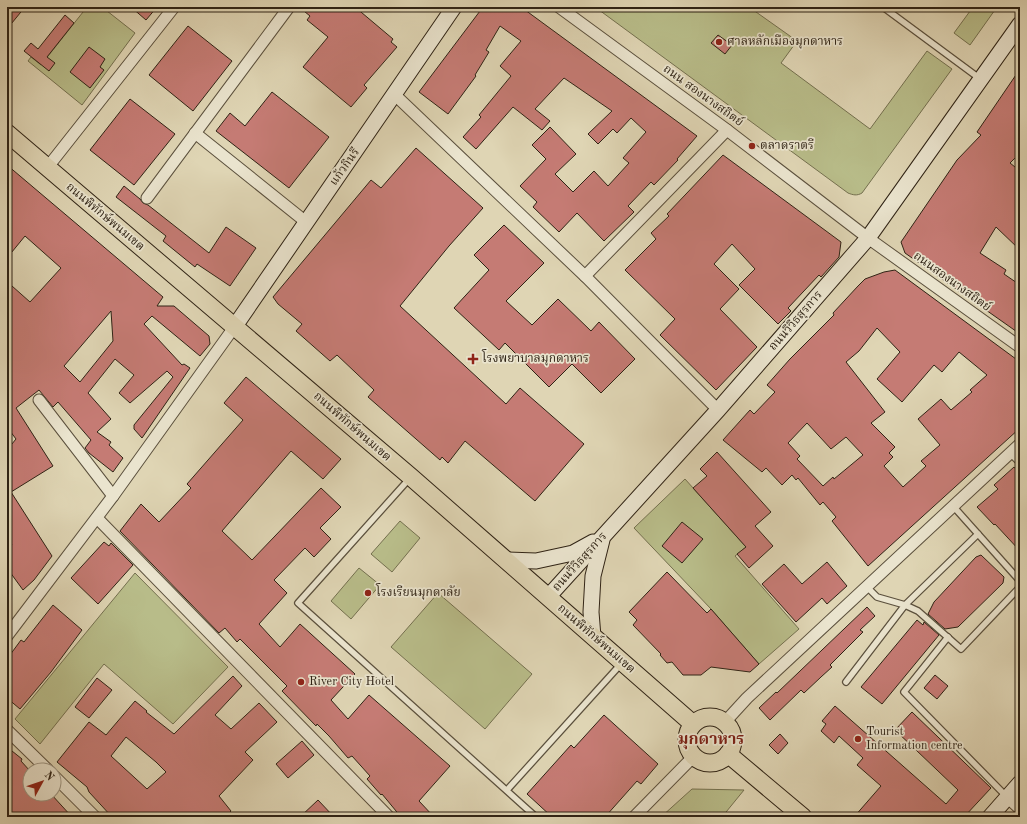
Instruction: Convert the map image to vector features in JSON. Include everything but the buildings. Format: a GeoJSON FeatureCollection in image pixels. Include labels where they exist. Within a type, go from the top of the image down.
{"type":"FeatureCollection","features":[{"type":"Feature","properties":{"kind":"main road","name":"แก้วกินรี"},"geometry":{"type":"LineString","coordinates":[[235,326],[454,7]]}},
{"type":"Feature","properties":{"kind":"main road","name":"ถนนวิวิธสุรการ"},"geometry":{"type":"LineString","coordinates":[[548,597],[718,410],[868,238],[1020,24]]}},
{"type":"Feature","properties":{"kind":"main road","name":"ถนนพิทักษ์พนมเขต"},"geometry":{"type":"LineString","coordinates":[[7,133],[411,477],[693,724]]}},
{"type":"Feature","properties":{"kind":"main road"},"geometry":{"type":"LineString","coordinates":[[507,560],[536,561],[573,553],[603,537]]}},
{"type":"Feature","properties":{"kind":"main road"},"geometry":{"type":"LineString","coordinates":[[593,637],[591,612],[593,576],[603,537]]}},
{"type":"Feature","properties":{"kind":"main road"},"geometry":{"type":"LineString","coordinates":[[711,717],[721,719],[725,722],[732,732],[733,740],[728,754],[718,761],[709,763],[701,761],[694,756],[688,744],[687,736],[693,724],[703,718],[711,717]]}},
{"type":"Feature","properties":{"kind":"main road"},"geometry":{"type":"LineString","coordinates":[[728,754],[803,817]]}},
{"type":"Feature","properties":{"kind":"main road"},"geometry":{"type":"LineString","coordinates":[[990,817],[1020,783]]}},
{"type":"Feature","properties":{"kind":"street"},"geometry":{"type":"LineString","coordinates":[[47,168],[174,7]]}},
{"type":"Feature","properties":{"kind":"street"},"geometry":{"type":"LineString","coordinates":[[147,198],[289,7]]}},
{"type":"Feature","properties":{"kind":"street","name":"ถนน สองนางสถิตย์"},"geometry":{"type":"LineString","coordinates":[[559,7],[727,130],[868,238]]}},
{"type":"Feature","properties":{"kind":"street"},"geometry":{"type":"LineString","coordinates":[[394,94],[585,276],[718,410]]}},
{"type":"Feature","properties":{"kind":"street"},"geometry":{"type":"LineString","coordinates":[[585,276],[727,130]]}},
{"type":"Feature","properties":{"kind":"street"},"geometry":{"type":"LineString","coordinates":[[195,133],[306,222]]}},
{"type":"Feature","properties":{"kind":"street","name":"ถนนสองนางสถิตย์"},"geometry":{"type":"LineString","coordinates":[[868,238],[1020,347]]}},
{"type":"Feature","properties":{"kind":"street"},"geometry":{"type":"LineString","coordinates":[[7,636],[97,518],[235,326]]}},
{"type":"Feature","properties":{"kind":"street"},"geometry":{"type":"LineString","coordinates":[[39,400],[113,496]]}},
{"type":"Feature","properties":{"kind":"street"},"geometry":{"type":"LineString","coordinates":[[725,722],[747,698],[1020,444]]}},
{"type":"Feature","properties":{"kind":"street"},"geometry":{"type":"LineString","coordinates":[[97,518],[389,817]]}},
{"type":"Feature","properties":{"kind":"street"},"geometry":{"type":"LineString","coordinates":[[7,730],[40,762]]}},
{"type":"Feature","properties":{"kind":"street"},"geometry":{"type":"LineString","coordinates":[[634,817],[694,756]]}},
{"type":"Feature","properties":{"kind":"street"},"geometry":{"type":"LineString","coordinates":[[62,784],[95,817]]}},
{"type":"Feature","properties":{"kind":"street"},"geometry":{"type":"LineString","coordinates":[[1007,797],[1020,809]]}},
{"type":"Feature","properties":{"kind":"lane"},"geometry":{"type":"LineString","coordinates":[[883,7],[981,79]]}},
{"type":"Feature","properties":{"kind":"lane"},"geometry":{"type":"LineString","coordinates":[[1010,453],[1020,463]]}},
{"type":"Feature","properties":{"kind":"lane"},"geometry":{"type":"LineString","coordinates":[[411,477],[298,603],[536,817]]}},
{"type":"Feature","properties":{"kind":"lane"},"geometry":{"type":"LineString","coordinates":[[953,506],[1020,580]]}},
{"type":"Feature","properties":{"kind":"lane"},"geometry":{"type":"LineString","coordinates":[[846,682],[905,605],[978,534]]}},
{"type":"Feature","properties":{"kind":"lane"},"geometry":{"type":"LineString","coordinates":[[867,587],[877,597],[905,605],[918,611],[961,649],[1020,587]]}},
{"type":"Feature","properties":{"kind":"lane"},"geometry":{"type":"LineString","coordinates":[[948,637],[904,692],[1007,797]]}},
{"type":"Feature","properties":{"kind":"lane"},"geometry":{"type":"LineString","coordinates":[[507,790],[622,662]]}},
{"type":"Feature","properties":{"kind":"green space"},"geometry":{"type":"Polygon","coordinates":[[[87,7],[102,7],[135,33],[82,105],[28,61],[31,57],[41,65],[87,7]]]}},
{"type":"Feature","properties":{"kind":"green space"},"geometry":{"type":"Polygon","coordinates":[[[595,7],[749,7],[797,41],[781,63],[870,129],[927,51],[952,69],[862,193],[853,195],[848,193],[595,7]]]}},
{"type":"Feature","properties":{"kind":"green space"},"geometry":{"type":"Polygon","coordinates":[[[973,7],[997,7],[970,45],[954,33],[973,7]]]}},
{"type":"Feature","properties":{"kind":"green space"},"geometry":{"type":"Polygon","coordinates":[[[685,479],[746,547],[735,556],[799,629],[759,664],[711,609],[634,528],[685,479]]]}},
{"type":"Feature","properties":{"kind":"green space"},"geometry":{"type":"Polygon","coordinates":[[[400,521],[420,538],[392,572],[371,554],[400,521]]]}},
{"type":"Feature","properties":{"kind":"green space"},"geometry":{"type":"Polygon","coordinates":[[[359,568],[380,585],[351,619],[331,601],[359,568]]]}},
{"type":"Feature","properties":{"kind":"green space"},"geometry":{"type":"Polygon","coordinates":[[[135,573],[228,667],[173,724],[104,664],[40,744],[15,719],[135,573]]]}},
{"type":"Feature","properties":{"kind":"green space"},"geometry":{"type":"Polygon","coordinates":[[[438,593],[532,674],[485,729],[391,647],[438,593]]]}},
{"type":"Feature","properties":{"kind":"green space"},"geometry":{"type":"Polygon","coordinates":[[[692,789],[744,790],[722,817],[661,817],[692,789]]]}},
{"type":"Feature","properties":{"kind":"place","name":"ศาลหลักเมืองมุกดาหาร"},"geometry":{"type":"Point","coordinates":[719,42]}},
{"type":"Feature","properties":{"kind":"place","name":"ตลาดราตรี"},"geometry":{"type":"Point","coordinates":[752,146]}},
{"type":"Feature","properties":{"kind":"place","name":"โรงพยาบาลมุกดาหาร"},"geometry":{"type":"Point","coordinates":[473,359]}},
{"type":"Feature","properties":{"kind":"place","name":"โรงเรียนมุกดาลัย"},"geometry":{"type":"Point","coordinates":[368,593]}},
{"type":"Feature","properties":{"kind":"place","name":"River City Hotel"},"geometry":{"type":"Point","coordinates":[301,682]}},
{"type":"Feature","properties":{"kind":"place","name":"Tourist Information centre"},"geometry":{"type":"Point","coordinates":[858,739]}},
{"type":"Feature","properties":{"kind":"district","name":"มุกดาหาร"},"geometry":{"type":"Point","coordinates":[711,740]}}]}
